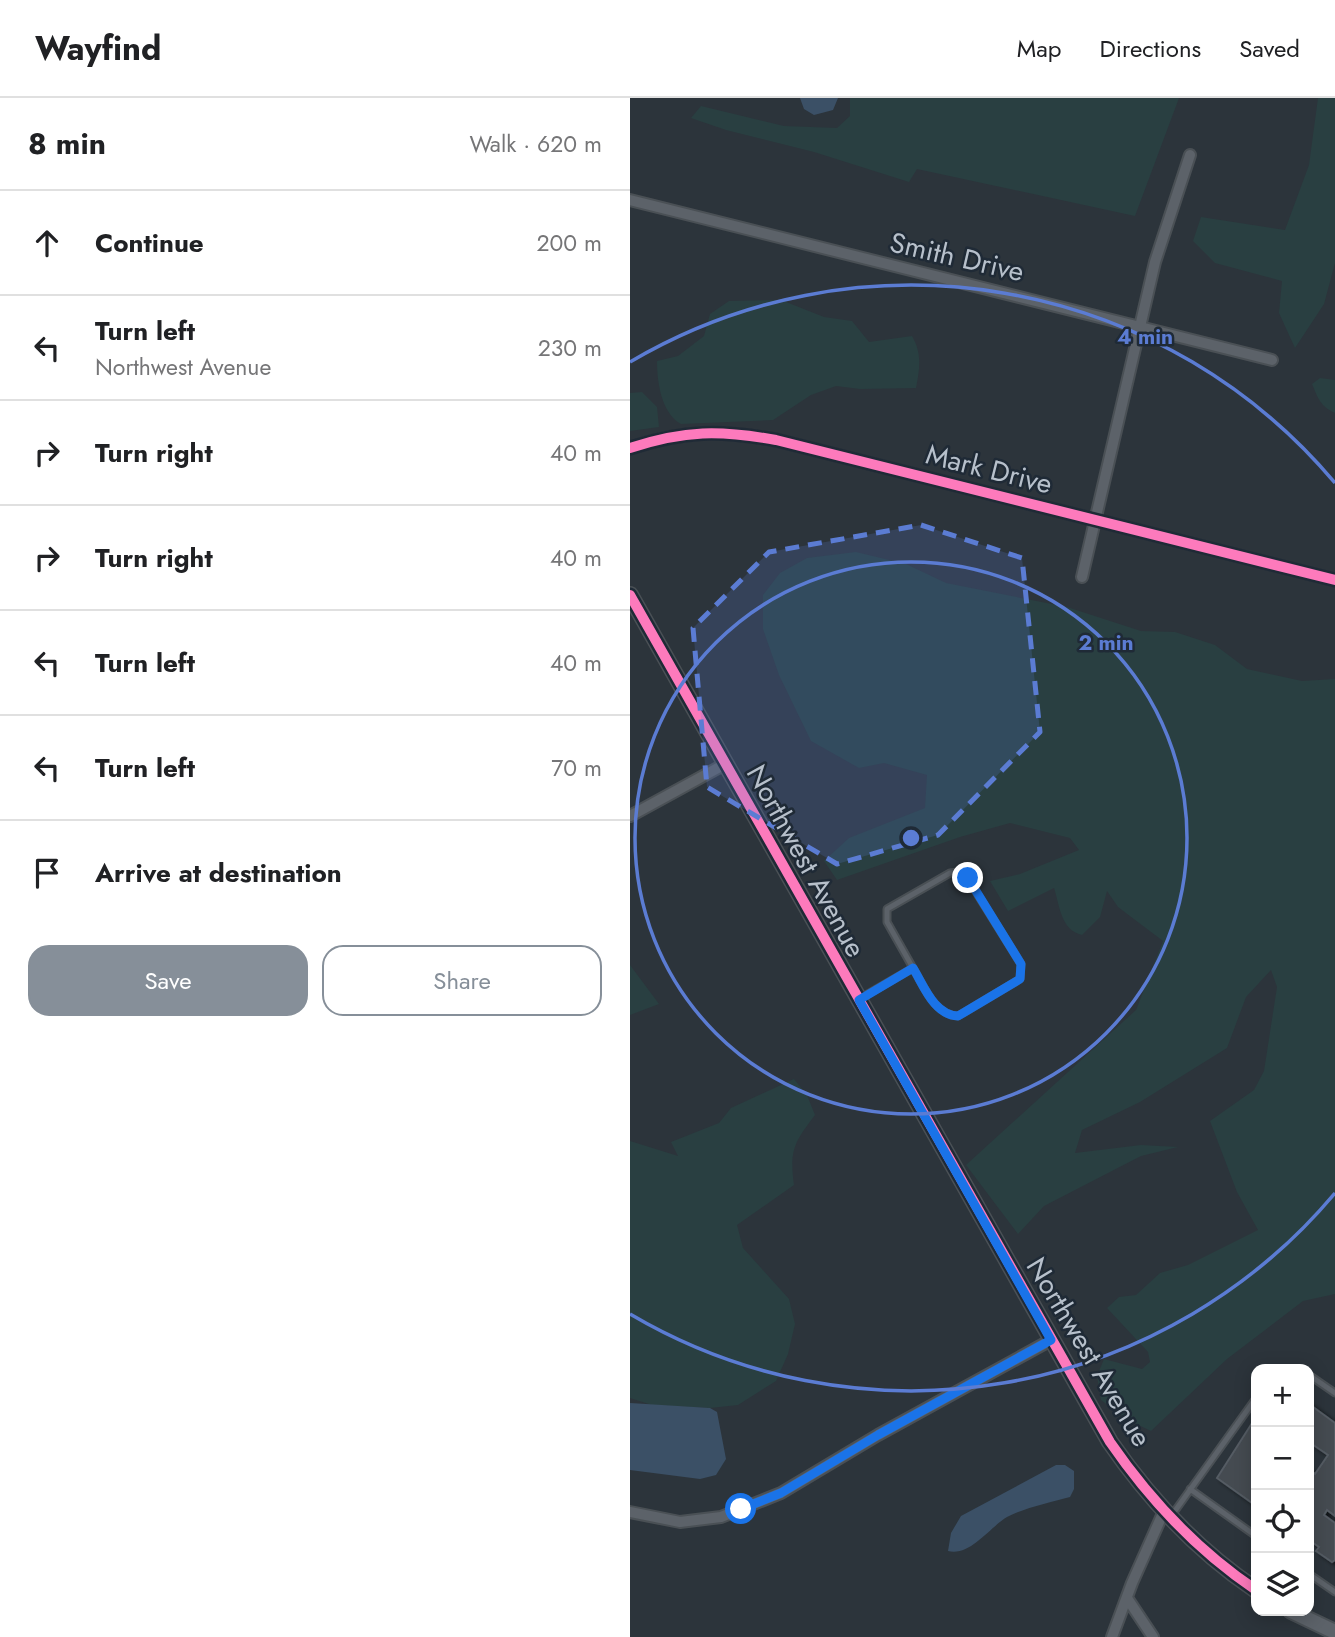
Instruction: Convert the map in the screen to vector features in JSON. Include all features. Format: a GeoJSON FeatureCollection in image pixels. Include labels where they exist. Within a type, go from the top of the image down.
{"type":"FeatureCollection","features":[{"type":"Feature","properties":{"kind":"street"},"geometry":{"type":"LineString","coordinates":[[1082,577],[1154,262],[1190,155]]}},
{"type":"Feature","properties":{"kind":"street","name":"Smith Drive"},"geometry":{"type":"LineString","coordinates":[[630,200],[1272,360]]}},
{"type":"Feature","properties":{"kind":"street","name":"Mark Drive"},"geometry":{"type":"LineString","coordinates":[[630,449],[686,433],[741,434],[825,452],[1335,580]]}},
{"type":"Feature","properties":{"kind":"street","name":"Northwest Avenue"},"geometry":{"type":"LineString","coordinates":[[630,595],[1110,1442],[1167,1514],[1217,1560],[1251,1584]]}},
{"type":"Feature","properties":{"kind":"street"},"geometry":{"type":"LineString","coordinates":[[630,816],[725,764]]}},
{"type":"Feature","properties":{"kind":"street"},"geometry":{"type":"LineString","coordinates":[[630,1511],[680,1522],[720,1517],[781,1493],[878,1435],[1051,1340]]}},
{"type":"Feature","properties":{"kind":"street"},"geometry":{"type":"LineString","coordinates":[[1112,1637],[1127,1598],[1167,1514]]}},
{"type":"Feature","properties":{"kind":"street"},"geometry":{"type":"LineString","coordinates":[[1127,1598],[1153,1637]]}},
{"type":"Feature","properties":{"kind":"street"},"geometry":{"type":"LineString","coordinates":[[1302,1616],[1335,1632]]}},
{"type":"Feature","properties":{"kind":"lane"},"geometry":{"type":"LineString","coordinates":[[958,872],[968,878],[1021,964],[1022,972],[1020,979],[958,1016],[949,1016],[940,1011],[913,968],[887,922],[887,909],[950,873],[958,872]]}},
{"type":"Feature","properties":{"kind":"lane"},"geometry":{"type":"LineString","coordinates":[[859,1000],[913,968]]}},
{"type":"Feature","properties":{"kind":"lane"},"geometry":{"type":"LineString","coordinates":[[1314,1378],[1335,1393]]}},
{"type":"Feature","properties":{"kind":"lane"},"geometry":{"type":"LineString","coordinates":[[1167,1514],[1190,1489],[1251,1405]]}},
{"type":"Feature","properties":{"kind":"lane"},"geometry":{"type":"LineString","coordinates":[[1190,1489],[1251,1534]]}},
{"type":"Feature","properties":{"kind":"lane"},"geometry":{"type":"LineString","coordinates":[[1314,1577],[1335,1592]]}},
{"type":"Feature","properties":{"kind":"highlighted area"},"geometry":{"type":"Polygon","coordinates":[[[921,525],[1022,558],[1040,732],[938,835],[837,864],[707,787],[693,628],[769,552],[921,525]]]}},
{"type":"Feature","properties":{"kind":"green space"},"geometry":{"type":"Polygon","coordinates":[[[850,98],[1179,98],[1135,216],[917,169],[909,182],[691,118],[701,106],[784,126],[837,128],[850,116],[850,98]]]}},
{"type":"Feature","properties":{"kind":"green space"},"geometry":{"type":"Polygon","coordinates":[[[1318,98],[1335,98],[1335,263],[1324,304],[1295,348],[1279,313],[1282,281],[1215,263],[1193,241],[1201,217],[1285,230],[1309,165],[1318,98]]]}},
{"type":"Feature","properties":{"kind":"green space"},"geometry":{"type":"Polygon","coordinates":[[[781,300],[824,317],[852,321],[869,342],[912,336],[919,361],[916,388],[860,389],[836,386],[811,395],[773,420],[681,424],[674,419],[662,396],[657,361],[678,356],[704,336],[710,314],[729,301],[781,300]]]}},
{"type":"Feature","properties":{"kind":"green space"},"geometry":{"type":"Polygon","coordinates":[[[1320,378],[1335,380],[1335,413],[1323,404],[1314,389],[1312,384],[1320,378]]]}},
{"type":"Feature","properties":{"kind":"green space"},"geometry":{"type":"Polygon","coordinates":[[[642,392],[657,407],[659,427],[630,431],[630,393],[642,392]]]}},
{"type":"Feature","properties":{"kind":"green space"},"geometry":{"type":"Polygon","coordinates":[[[856,552],[906,564],[946,583],[1067,607],[1141,631],[1175,632],[1215,645],[1247,669],[1302,681],[1335,679],[1335,1294],[1303,1301],[1227,1359],[1151,1431],[1126,1419],[1101,1400],[1097,1376],[1104,1359],[1142,1369],[1150,1362],[1148,1352],[1107,1308],[1119,1297],[1136,1295],[1160,1273],[1188,1265],[1258,1230],[1237,1192],[1210,1121],[1254,1090],[1264,1071],[1277,987],[1271,970],[1246,997],[1227,1048],[1140,1102],[1082,1130],[1075,1153],[1141,1145],[1178,1147],[1141,1156],[1044,1206],[1018,1234],[966,1165],[1136,1010],[1163,941],[1118,907],[1107,891],[1100,917],[1082,935],[1065,923],[1054,888],[1008,911],[990,881],[1020,874],[1079,850],[1070,838],[1010,823],[960,837],[837,880],[824,861],[849,838],[925,808],[927,775],[884,763],[859,768],[811,741],[779,675],[763,629],[763,595],[780,573],[807,558],[856,552]]]}},
{"type":"Feature","properties":{"kind":"green space"},"geometry":{"type":"Polygon","coordinates":[[[630,965],[659,1004],[630,1015],[630,965]]]}},
{"type":"Feature","properties":{"kind":"green space"},"geometry":{"type":"Polygon","coordinates":[[[794,1079],[807,1095],[815,1115],[795,1147],[792,1163],[794,1185],[737,1225],[743,1248],[789,1299],[795,1324],[788,1354],[776,1381],[738,1405],[710,1408],[652,1405],[630,1398],[630,1141],[678,1156],[671,1142],[719,1123],[731,1108],[794,1079]]]}},
{"type":"Feature","properties":{"kind":"water"},"geometry":{"type":"Polygon","coordinates":[[[800,98],[838,98],[833,110],[814,115],[804,109],[800,98]]]}},
{"type":"Feature","properties":{"kind":"water"},"geometry":{"type":"Polygon","coordinates":[[[630,1403],[710,1408],[717,1412],[726,1459],[716,1475],[700,1479],[630,1470],[630,1403]]]}},
{"type":"Feature","properties":{"kind":"water"},"geometry":{"type":"Polygon","coordinates":[[[1056,1465],[1065,1465],[1074,1471],[1074,1489],[1070,1497],[1007,1517],[972,1545],[956,1552],[948,1551],[951,1533],[961,1516],[1056,1465]]]}},
{"type":"Feature","properties":{"kind":"building"},"geometry":{"type":"Polygon","coordinates":[[[1314,1408],[1335,1423],[1335,1516],[1327,1510],[1324,1515],[1335,1523],[1335,1560],[1332,1562],[1316,1551],[1319,1547],[1314,1544],[1314,1473],[1328,1455],[1314,1445],[1314,1408]]]}},
{"type":"Feature","properties":{"kind":"building"},"geometry":{"type":"Polygon","coordinates":[[[1251,1425],[1251,1502],[1217,1478],[1251,1425]]]}},
{"type":"Feature","properties":{"kind":"cycle path"},"geometry":{"type":"LineString","coordinates":[[630,448],[668,438],[703,433],[737,434],[776,440],[1335,580]]}},
{"type":"Feature","properties":{"kind":"cycle path"},"geometry":{"type":"LineString","coordinates":[[630,595],[1110,1442],[1176,1523],[1214,1559],[1251,1586]]}},
{"type":"Feature","properties":{"kind":"route"},"geometry":{"type":"LineString","coordinates":[[741,1509],[781,1493],[878,1435],[1051,1340],[859,1000],[913,968],[940,1011],[949,1016],[958,1016],[1020,979],[1021,964],[968,878]]}}]}
